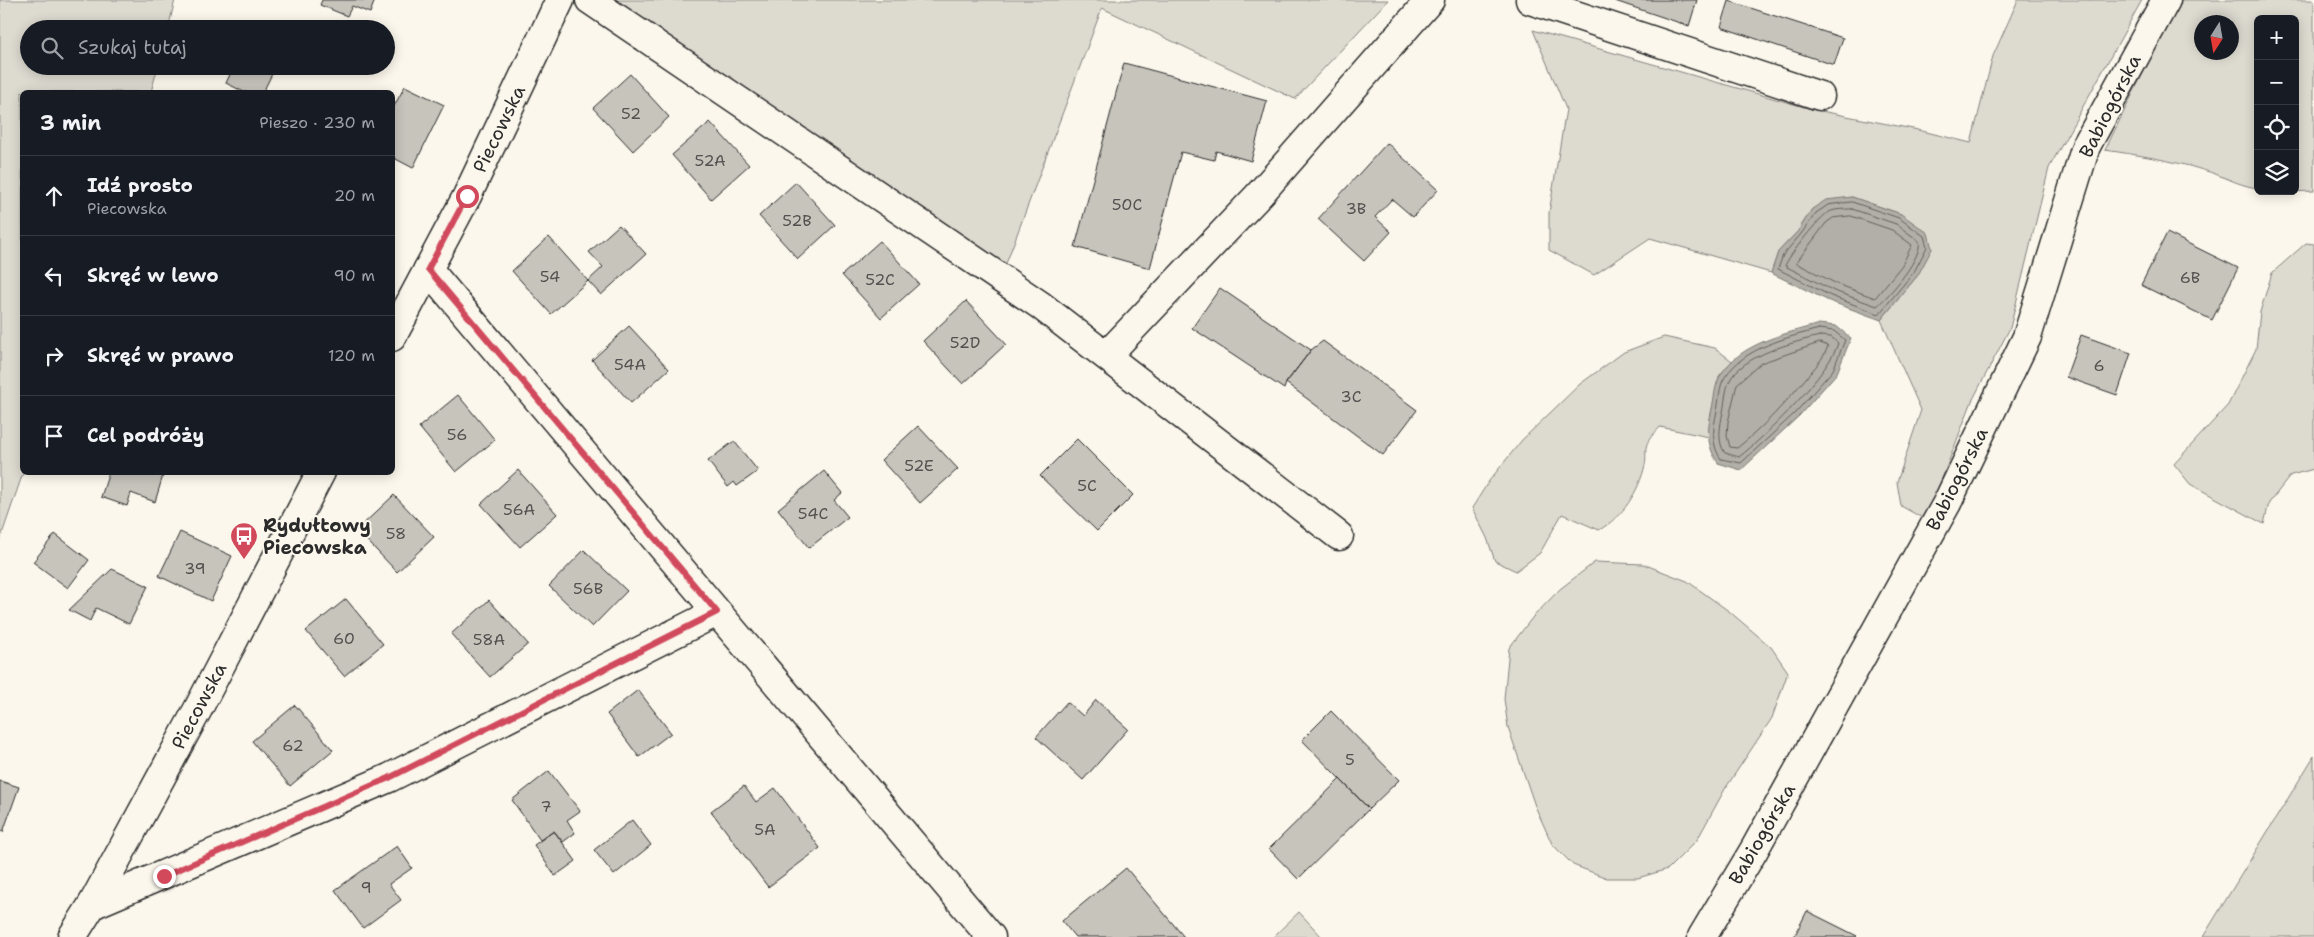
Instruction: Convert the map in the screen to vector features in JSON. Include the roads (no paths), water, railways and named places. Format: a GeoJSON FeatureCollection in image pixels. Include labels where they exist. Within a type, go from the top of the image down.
{"type":"FeatureCollection","features":[{"type":"Feature","properties":{"kind":"street","name":"Piecowska"},"geometry":{"type":"LineString","coordinates":[[395,330],[467,196],[560,0]]}},
{"type":"Feature","properties":{"kind":"street"},"geometry":{"type":"LineString","coordinates":[[590,0],[1040,304],[1339,536]]}},
{"type":"Feature","properties":{"kind":"street"},"geometry":{"type":"LineString","coordinates":[[1107,355],[1258,196],[1430,0]]}},
{"type":"Feature","properties":{"kind":"street"},"geometry":{"type":"LineString","coordinates":[[1530,0],[1820,96]]}},
{"type":"Feature","properties":{"kind":"street","name":"Babiogórska"},"geometry":{"type":"LineString","coordinates":[[1702,937],[1754,850],[1947,503],[2026,338],[2086,146],[2166,0]]}},
{"type":"Feature","properties":{"kind":"street"},"geometry":{"type":"LineString","coordinates":[[428,269],[991,937]]}},
{"type":"Feature","properties":{"kind":"street","name":"Piecowska"},"geometry":{"type":"LineString","coordinates":[[72,937],[92,905],[319,475]]}},
{"type":"Feature","properties":{"kind":"street"},"geometry":{"type":"LineString","coordinates":[[92,905],[164,876],[389,778],[717,612]]}},
{"type":"Feature","properties":{"kind":"water"},"geometry":{"type":"Polygon","coordinates":[[[1852,197],[1901,214],[1928,233],[1932,249],[1918,275],[1881,320],[1829,301],[1771,273],[1778,252],[1798,231],[1812,209],[1826,200],[1852,197]]]}},
{"type":"Feature","properties":{"kind":"water"},"geometry":{"type":"Polygon","coordinates":[[[1819,324],[1836,326],[1851,338],[1837,373],[1799,416],[1741,470],[1718,463],[1711,450],[1709,431],[1716,387],[1720,376],[1739,355],[1764,341],[1819,324]]]}},
{"type":"Feature","properties":{"kind":"place","name":"Rydułtowy Piecowska"},"geometry":{"type":"Point","coordinates":[244,560]}}]}
